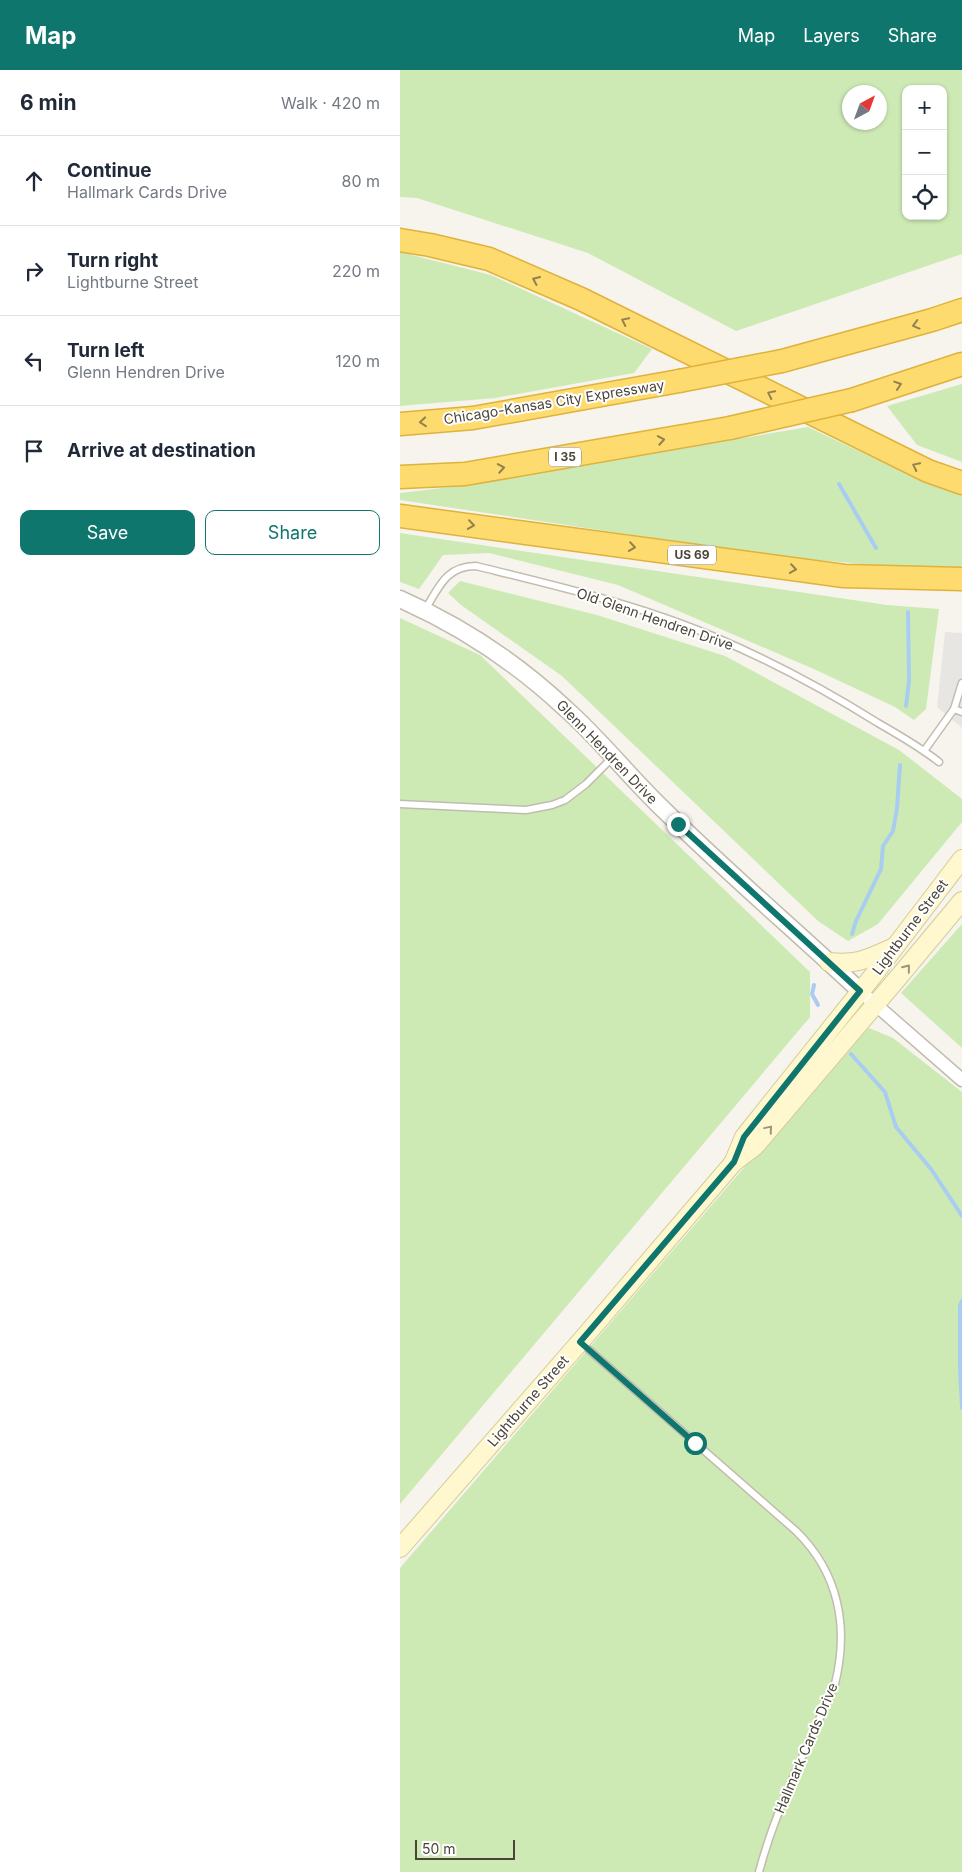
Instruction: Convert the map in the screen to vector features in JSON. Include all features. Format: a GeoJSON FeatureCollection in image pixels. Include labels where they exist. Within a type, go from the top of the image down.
{"type":"FeatureCollection","features":[{"type":"Feature","properties":{"kind":"highway"},"geometry":{"type":"LineString","coordinates":[[400,240],[489,259],[506,266],[581,299],[928,472],[962,483]]}},
{"type":"Feature","properties":{"kind":"highway","name":"Chicago-Kansas City Expressway"},"geometry":{"type":"LineString","coordinates":[[400,424],[473,418],[782,361],[962,310]]}},
{"type":"Feature","properties":{"kind":"highway","name":"I 35"},"geometry":{"type":"LineString","coordinates":[[400,477],[465,474],[730,428],[852,400],[962,364]]}},
{"type":"Feature","properties":{"kind":"highway","name":"US 69"},"geometry":{"type":"LineString","coordinates":[[400,516],[844,576],[962,579]]}},
{"type":"Feature","properties":{"kind":"main road","name":"Lightburne Street"},"geometry":{"type":"LineString","coordinates":[[734,1162],[744,1137],[962,859]]}},
{"type":"Feature","properties":{"kind":"main road","name":"Lightburne Street"},"geometry":{"type":"LineString","coordinates":[[400,1548],[734,1162],[755,1146],[962,900]]}},
{"type":"Feature","properties":{"kind":"main road"},"geometry":{"type":"LineString","coordinates":[[829,962],[849,964],[869,959],[895,946]]}},
{"type":"Feature","properties":{"kind":"street","name":"Glenn Hendren Drive"},"geometry":{"type":"LineString","coordinates":[[400,598],[426,610],[492,648],[567,709],[664,811],[860,991]]}},
{"type":"Feature","properties":{"kind":"street"},"geometry":{"type":"LineString","coordinates":[[860,991],[962,1080]]}},
{"type":"Feature","properties":{"kind":"lane","name":"Old Glenn Hendren Drive"},"geometry":{"type":"LineString","coordinates":[[426,610],[443,581],[452,572],[465,566],[476,566],[561,586],[639,610],[724,641],[780,667],[846,703],[939,762]]}},
{"type":"Feature","properties":{"kind":"lane"},"geometry":{"type":"LineString","coordinates":[[924,752],[954,709],[962,683]]}},
{"type":"Feature","properties":{"kind":"lane"},"geometry":{"type":"LineString","coordinates":[[954,709],[962,712]]}},
{"type":"Feature","properties":{"kind":"lane"},"geometry":{"type":"LineString","coordinates":[[400,804],[526,810],[552,805],[565,800],[586,784],[613,757]]}},
{"type":"Feature","properties":{"kind":"lane","name":"Hallmark Cards Drive"},"geometry":{"type":"LineString","coordinates":[[580,1342],[796,1531],[816,1555],[831,1582],[838,1602],[842,1643],[840,1664],[835,1684],[781,1805],[759,1872]]}},
{"type":"Feature","properties":{"kind":"green space"},"geometry":{"type":"Polygon","coordinates":[[[400,70],[962,70],[962,254],[736,331],[588,253],[417,198],[400,197],[400,70]]]}},
{"type":"Feature","properties":{"kind":"green space"},"geometry":{"type":"Polygon","coordinates":[[[400,252],[491,275],[652,349],[634,373],[495,398],[400,406],[400,252]]]}},
{"type":"Feature","properties":{"kind":"green space"},"geometry":{"type":"Polygon","coordinates":[[[962,384],[962,462],[917,445],[887,406],[962,384]]]}},
{"type":"Feature","properties":{"kind":"green space"},"geometry":{"type":"Polygon","coordinates":[[[808,427],[903,472],[962,493],[962,569],[885,566],[772,556],[400,500],[400,493],[468,485],[808,427]]]}},
{"type":"Feature","properties":{"kind":"green space"},"geometry":{"type":"Polygon","coordinates":[[[400,533],[887,605],[939,609],[926,709],[914,720],[895,707],[816,670],[618,585],[489,553],[443,555],[419,589],[400,582],[400,533]]]}},
{"type":"Feature","properties":{"kind":"green space"},"geometry":{"type":"Polygon","coordinates":[[[460,581],[597,615],[725,656],[899,750],[962,799],[962,822],[878,924],[848,941],[818,921],[562,676],[461,605],[448,593],[460,581]]]}},
{"type":"Feature","properties":{"kind":"green space"},"geometry":{"type":"Polygon","coordinates":[[[400,618],[480,655],[810,972],[810,1017],[400,1504],[400,618]]]}},
{"type":"Feature","properties":{"kind":"green space"},"geometry":{"type":"Polygon","coordinates":[[[962,924],[962,1048],[901,993],[962,924]]]}},
{"type":"Feature","properties":{"kind":"green space"},"geometry":{"type":"Polygon","coordinates":[[[869,1028],[893,1038],[962,1092],[962,1872],[400,1872],[400,1568],[851,1043],[869,1028]]]}},
{"type":"Feature","properties":{"kind":"shaded area"},"geometry":{"type":"Polygon","coordinates":[[[945,632],[962,633],[962,728],[937,707],[945,632]]]}},
{"type":"Feature","properties":{"kind":"waterway"},"geometry":{"type":"LineString","coordinates":[[839,484],[876,548]]}},
{"type":"Feature","properties":{"kind":"waterway"},"geometry":{"type":"LineString","coordinates":[[906,706],[909,681],[908,612]]}},
{"type":"Feature","properties":{"kind":"waterway"},"geometry":{"type":"LineString","coordinates":[[852,934],[856,921],[881,869],[883,846],[893,831],[897,808],[900,765]]}},
{"type":"Feature","properties":{"kind":"waterway"},"geometry":{"type":"LineString","coordinates":[[814,985],[812,994],[818,1005]]}},
{"type":"Feature","properties":{"kind":"waterway"},"geometry":{"type":"LineString","coordinates":[[851,1054],[885,1092],[896,1127],[931,1169],[962,1216]]}},
{"type":"Feature","properties":{"kind":"waterway"},"geometry":{"type":"LineString","coordinates":[[962,1301],[960,1306],[962,1408]]}},
{"type":"Feature","properties":{"kind":"route"},"geometry":{"type":"LineString","coordinates":[[678,824],[860,991],[744,1137],[734,1162],[580,1342],[695,1443]]}}]}
